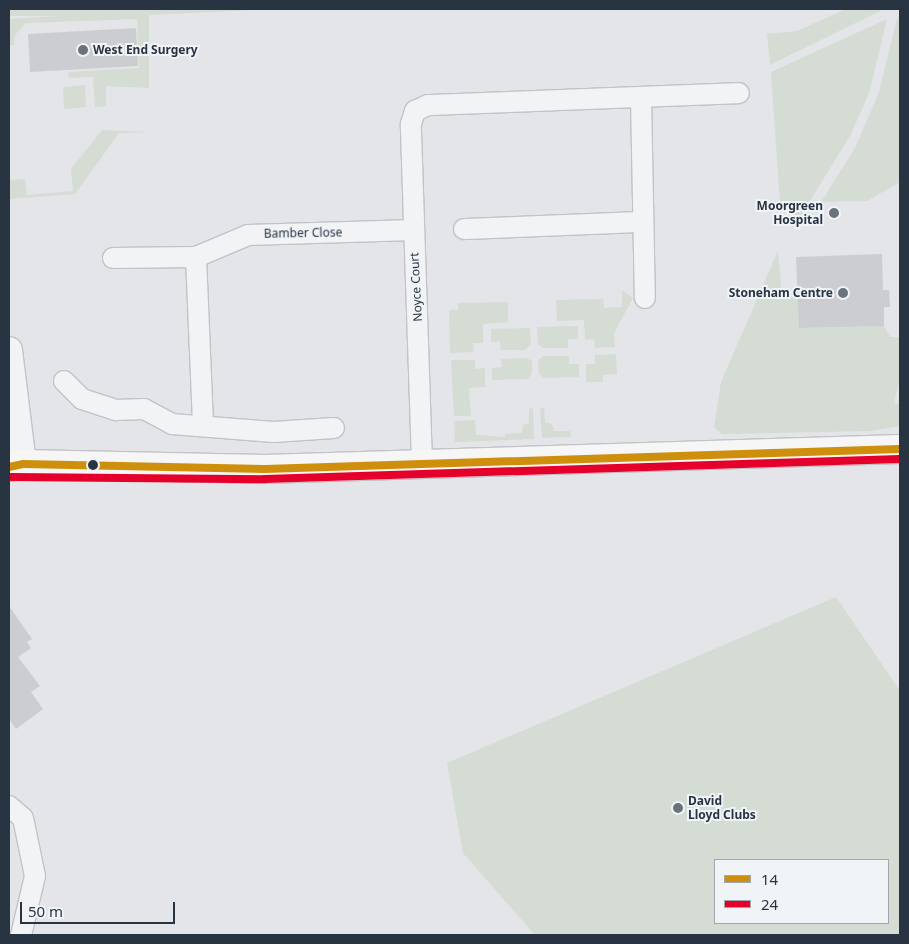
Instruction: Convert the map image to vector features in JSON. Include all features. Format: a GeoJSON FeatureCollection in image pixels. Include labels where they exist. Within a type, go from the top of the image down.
{"type":"FeatureCollection","features":[{"type":"Feature","properties":{"kind":"main road"},"geometry":{"type":"LineString","coordinates":[[16,466],[264,469],[900,449]]}},
{"type":"Feature","properties":{"kind":"street"},"geometry":{"type":"LineString","coordinates":[[645,298],[642,222],[646,200],[641,97],[739,93]]}},
{"type":"Feature","properties":{"kind":"street","name":"Noyce Court"},"geometry":{"type":"LineString","coordinates":[[422,464],[411,124],[415,111],[428,105],[641,97]]}},
{"type":"Feature","properties":{"kind":"street"},"geometry":{"type":"LineString","coordinates":[[464,229],[642,222]]}},
{"type":"Feature","properties":{"kind":"street","name":"Bamber Close"},"geometry":{"type":"LineString","coordinates":[[113,258],[196,257],[248,235],[414,230]]}},
{"type":"Feature","properties":{"kind":"street"},"geometry":{"type":"LineString","coordinates":[[196,257],[203,424]]}},
{"type":"Feature","properties":{"kind":"street"},"geometry":{"type":"LineString","coordinates":[[9,350],[16,466]]}},
{"type":"Feature","properties":{"kind":"street"},"geometry":{"type":"LineString","coordinates":[[64,381],[82,399],[116,410],[144,409],[172,424],[203,424],[274,432],[334,428]]}},
{"type":"Feature","properties":{"kind":"street"},"geometry":{"type":"LineString","coordinates":[[9,806],[23,818],[35,876],[21,935]]}},
{"type":"Feature","properties":{"kind":"shaded area"},"geometry":{"type":"Polygon","coordinates":[[[9,9],[276,9],[149,15],[149,88],[106,86],[106,106],[95,107],[93,77],[69,78],[68,72],[139,68],[137,19],[26,23],[15,35],[14,45],[9,45],[9,19],[60,16],[9,16],[9,9]]]}},
{"type":"Feature","properties":{"kind":"shaded area"},"geometry":{"type":"Polygon","coordinates":[[[846,9],[884,9],[770,65],[767,34],[797,31],[846,9]]]}},
{"type":"Feature","properties":{"kind":"shaded area"},"geometry":{"type":"Polygon","coordinates":[[[887,19],[869,93],[851,134],[800,217],[794,219],[780,203],[771,72],[887,19]]]}},
{"type":"Feature","properties":{"kind":"shaded area"},"geometry":{"type":"Polygon","coordinates":[[[897,19],[900,19],[900,182],[867,201],[821,202],[855,148],[879,92],[897,19]]]}},
{"type":"Feature","properties":{"kind":"shaded area"},"geometry":{"type":"Polygon","coordinates":[[[85,85],[86,107],[64,109],[63,87],[85,85]]]}},
{"type":"Feature","properties":{"kind":"shaded area"},"geometry":{"type":"Polygon","coordinates":[[[102,130],[150,132],[119,133],[75,194],[9,199],[9,180],[25,179],[27,195],[73,191],[71,169],[102,130]]]}},
{"type":"Feature","properties":{"kind":"shaded area"},"geometry":{"type":"Polygon","coordinates":[[[778,251],[782,297],[798,296],[799,328],[884,326],[890,337],[900,337],[900,379],[894,403],[900,404],[900,426],[870,431],[722,434],[714,427],[721,382],[778,251]]]}},
{"type":"Feature","properties":{"kind":"shaded area"},"geometry":{"type":"Polygon","coordinates":[[[622,290],[633,298],[614,333],[615,347],[595,348],[594,339],[585,340],[584,320],[557,321],[556,300],[603,299],[604,308],[622,307],[622,290]]]}},
{"type":"Feature","properties":{"kind":"shaded area"},"geometry":{"type":"Polygon","coordinates":[[[508,302],[508,322],[483,324],[483,343],[473,343],[474,352],[450,353],[449,310],[458,310],[458,303],[508,302]]]}},
{"type":"Feature","properties":{"kind":"shaded area"},"geometry":{"type":"Polygon","coordinates":[[[578,326],[578,339],[568,339],[568,348],[543,348],[538,344],[537,327],[578,326]]]}},
{"type":"Feature","properties":{"kind":"shaded area"},"geometry":{"type":"Polygon","coordinates":[[[530,328],[531,344],[525,350],[501,350],[500,341],[491,342],[491,329],[530,328]]]}},
{"type":"Feature","properties":{"kind":"shaded area"},"geometry":{"type":"Polygon","coordinates":[[[616,354],[617,374],[603,375],[603,382],[586,382],[586,364],[595,364],[595,355],[616,354]]]}},
{"type":"Feature","properties":{"kind":"shaded area"},"geometry":{"type":"Polygon","coordinates":[[[543,356],[569,356],[569,364],[579,364],[579,377],[544,378],[539,374],[538,361],[543,356]]]}},
{"type":"Feature","properties":{"kind":"shaded area"},"geometry":{"type":"Polygon","coordinates":[[[527,358],[532,361],[532,374],[527,379],[492,380],[492,368],[502,367],[501,359],[527,358]]]}},
{"type":"Feature","properties":{"kind":"shaded area"},"geometry":{"type":"Polygon","coordinates":[[[451,360],[475,360],[475,369],[485,368],[485,387],[469,388],[471,416],[454,416],[451,360]]]}},
{"type":"Feature","properties":{"kind":"shaded area"},"geometry":{"type":"Polygon","coordinates":[[[533,408],[534,439],[455,442],[454,421],[475,420],[476,435],[505,437],[505,434],[522,433],[523,425],[529,423],[529,409],[533,408]]]}},
{"type":"Feature","properties":{"kind":"shaded area"},"geometry":{"type":"Polygon","coordinates":[[[540,408],[544,408],[545,422],[552,424],[554,431],[570,431],[571,437],[542,438],[540,408]]]}},
{"type":"Feature","properties":{"kind":"shaded area","name":"David Lloyd Clubs"},"geometry":{"type":"Polygon","coordinates":[[[836,597],[900,691],[900,935],[535,935],[463,853],[447,763],[836,597]]]}},
{"type":"Feature","properties":{"kind":"building","name":"West End Surgery"},"geometry":{"type":"Polygon","coordinates":[[[136,28],[138,66],[30,72],[28,34],[136,28]]]}},
{"type":"Feature","properties":{"kind":"building","name":"Stoneham Centre"},"geometry":{"type":"Polygon","coordinates":[[[882,254],[883,290],[889,290],[890,307],[884,307],[884,326],[799,328],[796,257],[882,254]]]}},
{"type":"Feature","properties":{"kind":"building"},"geometry":{"type":"Polygon","coordinates":[[[9,606],[32,639],[27,642],[31,648],[18,657],[40,686],[31,692],[43,709],[16,729],[9,719],[9,606]]]}},
{"type":"Feature","properties":{"kind":"transit line","name":"14"},"geometry":{"type":"LineString","coordinates":[[9,467],[23,464],[265,469],[900,449]]}},
{"type":"Feature","properties":{"kind":"transit line","name":"24"},"geometry":{"type":"LineString","coordinates":[[11,477],[265,479],[900,459]]}},
{"type":"Feature","properties":{"kind":"place","name":"West End Surgery"},"geometry":{"type":"Point","coordinates":[83,50]}},
{"type":"Feature","properties":{"kind":"place","name":"Moorgreen Hospital"},"geometry":{"type":"Point","coordinates":[834,213]}},
{"type":"Feature","properties":{"kind":"place","name":"Stoneham Centre"},"geometry":{"type":"Point","coordinates":[843,293]}},
{"type":"Feature","properties":{"kind":"place","name":"David Lloyd Clubs"},"geometry":{"type":"Point","coordinates":[678,808]}}]}
